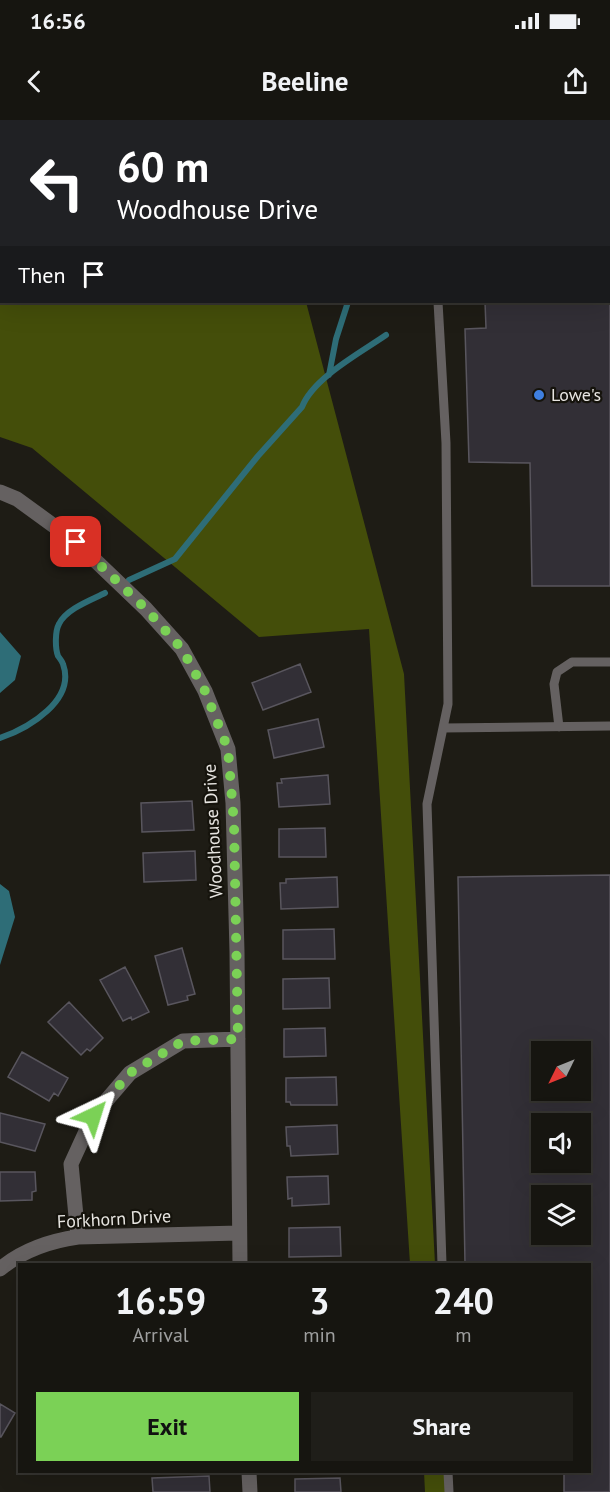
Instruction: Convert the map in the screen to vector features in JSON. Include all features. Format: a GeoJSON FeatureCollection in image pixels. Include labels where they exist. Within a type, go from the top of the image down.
{"type":"FeatureCollection","features":[{"type":"Feature","properties":{"kind":"street","name":"Woodhouse Drive"},"geometry":{"type":"LineString","coordinates":[[0,492],[17,499],[76,542],[146,609],[182,649],[205,691],[228,749],[233,814],[240,1263]]}},
{"type":"Feature","properties":{"kind":"street"},"geometry":{"type":"LineString","coordinates":[[78,1237],[71,1164],[93,1116],[130,1073],[183,1041],[238,1039]]}},
{"type":"Feature","properties":{"kind":"street","name":"Forkhorn Drive"},"geometry":{"type":"LineString","coordinates":[[0,1269],[13,1258],[52,1241],[78,1237],[239,1233]]}},
{"type":"Feature","properties":{"kind":"street"},"geometry":{"type":"LineString","coordinates":[[249,1473],[250,1492]]}},
{"type":"Feature","properties":{"kind":"lane"},"geometry":{"type":"LineString","coordinates":[[438,303],[446,443],[448,704],[427,804],[442,1263]]}},
{"type":"Feature","properties":{"kind":"lane"},"geometry":{"type":"LineString","coordinates":[[559,727],[554,684],[557,672],[572,662],[610,662]]}},
{"type":"Feature","properties":{"kind":"lane"},"geometry":{"type":"LineString","coordinates":[[443,728],[610,726]]}},
{"type":"Feature","properties":{"kind":"lane"},"geometry":{"type":"LineString","coordinates":[[448,1473],[449,1492]]}},
{"type":"Feature","properties":{"kind":"green space"},"geometry":{"type":"Polygon","coordinates":[[[0,303],[306,303],[404,674],[435,1263],[410,1263],[369,629],[259,637],[32,448],[0,437],[0,303]]]}},
{"type":"Feature","properties":{"kind":"green space"},"geometry":{"type":"Polygon","coordinates":[[[424,1473],[446,1473],[447,1492],[425,1492],[424,1473]]]}},
{"type":"Feature","properties":{"kind":"water"},"geometry":{"type":"Polygon","coordinates":[[[0,632],[21,656],[15,680],[0,693],[0,632]]]}},
{"type":"Feature","properties":{"kind":"water"},"geometry":{"type":"Polygon","coordinates":[[[0,884],[9,891],[15,917],[0,965],[0,884]]]}},
{"type":"Feature","properties":{"kind":"building","name":"Lowe's"},"geometry":{"type":"Polygon","coordinates":[[[485,303],[610,303],[610,586],[532,586],[530,463],[469,462],[465,329],[486,328],[485,303]]]}},
{"type":"Feature","properties":{"kind":"building"},"geometry":{"type":"Polygon","coordinates":[[[300,664],[311,692],[263,710],[252,683],[300,664]]]}},
{"type":"Feature","properties":{"kind":"building"},"geometry":{"type":"Polygon","coordinates":[[[318,719],[324,747],[274,758],[268,730],[318,719]]]}},
{"type":"Feature","properties":{"kind":"building"},"geometry":{"type":"Polygon","coordinates":[[[328,775],[330,804],[279,807],[277,783],[282,783],[281,779],[328,775]]]}},
{"type":"Feature","properties":{"kind":"building"},"geometry":{"type":"Polygon","coordinates":[[[192,801],[194,830],[142,832],[141,803],[192,801]]]}},
{"type":"Feature","properties":{"kind":"building"},"geometry":{"type":"Polygon","coordinates":[[[325,828],[326,857],[279,857],[279,829],[325,828]]]}},
{"type":"Feature","properties":{"kind":"building"},"geometry":{"type":"Polygon","coordinates":[[[195,851],[196,880],[144,882],[143,853],[195,851]]]}},
{"type":"Feature","properties":{"kind":"building"},"geometry":{"type":"Polygon","coordinates":[[[610,875],[610,1492],[564,1492],[564,1473],[591,1473],[591,1263],[465,1263],[458,877],[610,875]]]}},
{"type":"Feature","properties":{"kind":"building"},"geometry":{"type":"Polygon","coordinates":[[[337,877],[338,907],[281,909],[280,883],[286,883],[286,879],[337,877]]]}},
{"type":"Feature","properties":{"kind":"building"},"geometry":{"type":"Polygon","coordinates":[[[334,929],[335,959],[283,959],[283,930],[334,929]]]}},
{"type":"Feature","properties":{"kind":"building"},"geometry":{"type":"Polygon","coordinates":[[[182,948],[195,994],[187,996],[188,1000],[168,1005],[155,956],[182,948]]]}},
{"type":"Feature","properties":{"kind":"building"},"geometry":{"type":"Polygon","coordinates":[[[125,967],[149,1012],[132,1020],[131,1017],[123,1021],[100,980],[125,967]]]}},
{"type":"Feature","properties":{"kind":"building"},"geometry":{"type":"Polygon","coordinates":[[[329,978],[330,1008],[283,1009],[283,979],[329,978]]]}},
{"type":"Feature","properties":{"kind":"building"},"geometry":{"type":"Polygon","coordinates":[[[69,1002],[103,1038],[90,1051],[87,1049],[81,1055],[48,1022],[69,1002]]]}},
{"type":"Feature","properties":{"kind":"building"},"geometry":{"type":"Polygon","coordinates":[[[325,1028],[326,1056],[284,1057],[284,1029],[325,1028]]]}},
{"type":"Feature","properties":{"kind":"building"},"geometry":{"type":"Polygon","coordinates":[[[22,1052],[68,1078],[58,1096],[54,1093],[49,1101],[8,1077],[22,1052]]]}},
{"type":"Feature","properties":{"kind":"building"},"geometry":{"type":"Polygon","coordinates":[[[336,1077],[337,1105],[291,1105],[290,1102],[286,1102],[286,1078],[336,1077]]]}},
{"type":"Feature","properties":{"kind":"building"},"geometry":{"type":"Polygon","coordinates":[[[0,1113],[45,1124],[35,1151],[0,1142],[0,1113]]]}},
{"type":"Feature","properties":{"kind":"building"},"geometry":{"type":"Polygon","coordinates":[[[337,1125],[338,1154],[291,1156],[290,1146],[287,1146],[286,1127],[337,1125]]]}},
{"type":"Feature","properties":{"kind":"building"},"geometry":{"type":"Polygon","coordinates":[[[0,1172],[35,1172],[36,1191],[32,1192],[32,1200],[0,1201],[0,1172]]]}},
{"type":"Feature","properties":{"kind":"building"},"geometry":{"type":"Polygon","coordinates":[[[328,1176],[329,1204],[292,1206],[292,1198],[288,1199],[287,1177],[328,1176]]]}},
{"type":"Feature","properties":{"kind":"building"},"geometry":{"type":"Polygon","coordinates":[[[340,1227],[341,1256],[289,1257],[289,1228],[340,1227]]]}},
{"type":"Feature","properties":{"kind":"building"},"geometry":{"type":"Polygon","coordinates":[[[0,1404],[15,1413],[1,1437],[0,1437],[0,1404]]]}},
{"type":"Feature","properties":{"kind":"building"},"geometry":{"type":"Polygon","coordinates":[[[209,1476],[210,1492],[153,1492],[152,1478],[209,1476]]]}},
{"type":"Feature","properties":{"kind":"building"},"geometry":{"type":"Polygon","coordinates":[[[340,1478],[341,1492],[295,1492],[295,1479],[340,1478]]]}},
{"type":"Feature","properties":{"kind":"waterway"},"geometry":{"type":"LineString","coordinates":[[329,375],[336,339],[348,303]]}},
{"type":"Feature","properties":{"kind":"waterway"},"geometry":{"type":"LineString","coordinates":[[129,580],[175,559],[258,456],[302,407],[316,386],[338,367],[386,335]]}},
{"type":"Feature","properties":{"kind":"waterway"},"geometry":{"type":"LineString","coordinates":[[0,738],[36,720],[56,701],[63,689],[65,677],[63,663],[56,649],[59,624],[73,609],[105,593]]}},
{"type":"Feature","properties":{"kind":"place","name":"Lowe's"},"geometry":{"type":"Point","coordinates":[539,395]}},
{"type":"Feature","properties":{"kind":"route"},"geometry":{"type":"LineString","coordinates":[[76,542],[146,609],[182,649],[205,691],[228,749],[234,824],[238,1039],[183,1041],[130,1073],[93,1116]]}}]}
